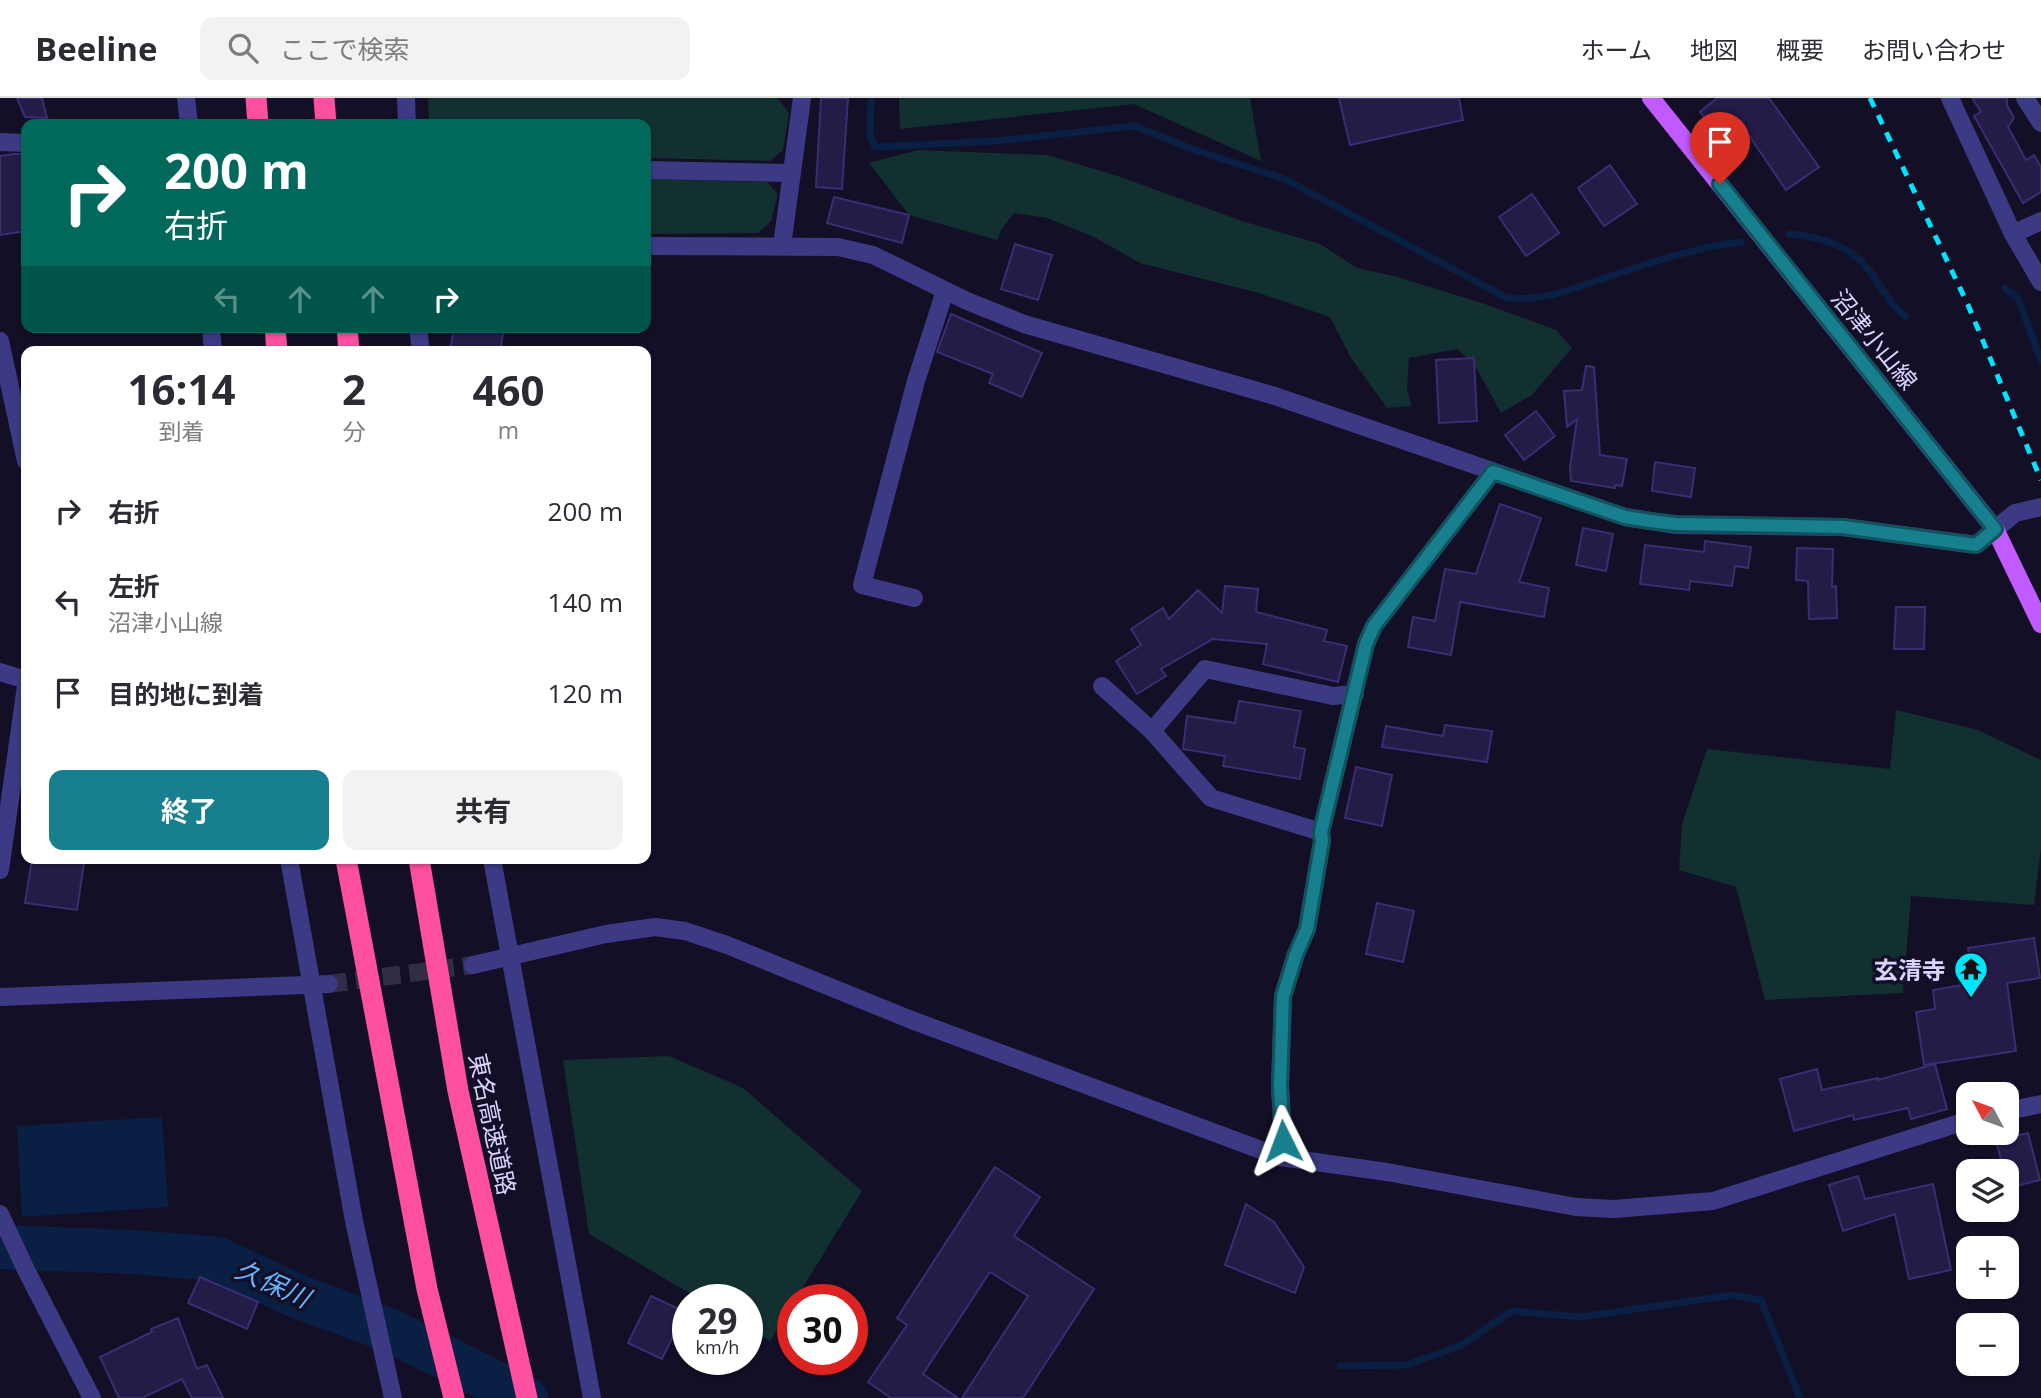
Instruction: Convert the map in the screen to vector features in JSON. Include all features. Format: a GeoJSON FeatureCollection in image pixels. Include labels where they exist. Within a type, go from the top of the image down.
{"type":"FeatureCollection","features":[{"type":"Feature","properties":{"kind":"highway"},"geometry":{"type":"LineString","coordinates":[[256,98],[258,119]]}},
{"type":"Feature","properties":{"kind":"highway"},"geometry":{"type":"LineString","coordinates":[[324,98],[326,119]]}},
{"type":"Feature","properties":{"kind":"highway"},"geometry":{"type":"LineString","coordinates":[[347,864],[427,1289],[454,1398]]}},
{"type":"Feature","properties":{"kind":"highway","name":"東名高速道路"},"geometry":{"type":"LineString","coordinates":[[420,864],[458,1091],[527,1398]]}},
{"type":"Feature","properties":{"kind":"main road","name":"沼津小山線"},"geometry":{"type":"LineString","coordinates":[[1651,98],[1995,529],[2041,624]]}},
{"type":"Feature","properties":{"kind":"street"},"geometry":{"type":"LineString","coordinates":[[186,98],[188,119]]}},
{"type":"Feature","properties":{"kind":"street"},"geometry":{"type":"LineString","coordinates":[[406,98],[407,119]]}},
{"type":"Feature","properties":{"kind":"street"},"geometry":{"type":"LineString","coordinates":[[782,246],[802,98]]}},
{"type":"Feature","properties":{"kind":"street"},"geometry":{"type":"LineString","coordinates":[[1950,98],[2013,234],[2041,282]]}},
{"type":"Feature","properties":{"kind":"street"},"geometry":{"type":"LineString","coordinates":[[2025,98],[2041,123]]}},
{"type":"Feature","properties":{"kind":"street"},"geometry":{"type":"LineString","coordinates":[[0,142],[21,143]]}},
{"type":"Feature","properties":{"kind":"street"},"geometry":{"type":"LineString","coordinates":[[651,170],[790,173]]}},
{"type":"Feature","properties":{"kind":"street"},"geometry":{"type":"LineString","coordinates":[[2013,234],[2041,222]]}},
{"type":"Feature","properties":{"kind":"street"},"geometry":{"type":"LineString","coordinates":[[651,246],[838,247],[873,255],[946,291],[1024,324],[1275,396],[1625,517],[1676,524],[1843,527],[1976,545],[2015,513],[2041,507]]}},
{"type":"Feature","properties":{"kind":"street"},"geometry":{"type":"LineString","coordinates":[[915,598],[862,585],[916,381],[946,291]]}},
{"type":"Feature","properties":{"kind":"street"},"geometry":{"type":"LineString","coordinates":[[0,341],[21,438]]}},
{"type":"Feature","properties":{"kind":"street"},"geometry":{"type":"LineString","coordinates":[[1280,1157],[1283,1141],[1280,1086],[1283,996],[1307,929],[1322,841],[1321,832],[1366,644],[1374,626],[1493,472]]}},
{"type":"Feature","properties":{"kind":"street"},"geometry":{"type":"LineString","coordinates":[[1152,731],[1205,669],[1333,696],[1355,694]]}},
{"type":"Feature","properties":{"kind":"street"},"geometry":{"type":"LineString","coordinates":[[0,672],[21,678]]}},
{"type":"Feature","properties":{"kind":"street"},"geometry":{"type":"LineString","coordinates":[[1102,686],[1152,731],[1211,798],[1321,832]]}},
{"type":"Feature","properties":{"kind":"street"},"geometry":{"type":"LineString","coordinates":[[0,870],[21,721]]}},
{"type":"Feature","properties":{"kind":"street"},"geometry":{"type":"LineString","coordinates":[[290,864],[354,1221],[393,1398]]}},
{"type":"Feature","properties":{"kind":"street"},"geometry":{"type":"LineString","coordinates":[[493,864],[592,1398]]}},
{"type":"Feature","properties":{"kind":"street"},"geometry":{"type":"LineString","coordinates":[[473,965],[606,934],[655,927],[685,930],[909,1019],[1280,1157],[1387,1172],[1576,1207],[1614,1209],[1713,1201],[1956,1124]]}},
{"type":"Feature","properties":{"kind":"street"},"geometry":{"type":"LineString","coordinates":[[0,997],[329,984]]}},
{"type":"Feature","properties":{"kind":"street"},"geometry":{"type":"LineString","coordinates":[[2020,1108],[2041,1104]]}},
{"type":"Feature","properties":{"kind":"street"},"geometry":{"type":"LineString","coordinates":[[0,1214],[92,1398]]}},
{"type":"Feature","properties":{"kind":"green space"},"geometry":{"type":"Polygon","coordinates":[[[428,98],[773,98],[778,99],[789,113],[783,150],[770,161],[651,158],[651,119],[429,119],[428,98]]]}},
{"type":"Feature","properties":{"kind":"green space"},"geometry":{"type":"Polygon","coordinates":[[[899,98],[1250,98],[1261,161],[1134,104],[900,129],[899,98]]]}},
{"type":"Feature","properties":{"kind":"green space"},"geometry":{"type":"Polygon","coordinates":[[[918,150],[1047,155],[1115,175],[1242,221],[1320,244],[1357,268],[1394,276],[1482,303],[1556,330],[1572,348],[1532,395],[1501,413],[1474,364],[1457,349],[1409,358],[1407,388],[1411,406],[1387,408],[1351,358],[1330,317],[1259,293],[1140,263],[1094,237],[1047,218],[1014,213],[997,240],[909,215],[869,163],[918,150]]]}},
{"type":"Feature","properties":{"kind":"green space"},"geometry":{"type":"Polygon","coordinates":[[[651,179],[767,182],[778,194],[771,221],[758,233],[651,234],[651,179]]]}},
{"type":"Feature","properties":{"kind":"green space"},"geometry":{"type":"Polygon","coordinates":[[[1896,710],[1978,730],[2041,760],[2041,848],[2034,905],[1911,896],[1903,993],[1765,1000],[1736,887],[1679,870],[1682,824],[1707,749],[1890,769],[1896,710]]]}},
{"type":"Feature","properties":{"kind":"green space"},"geometry":{"type":"Polygon","coordinates":[[[669,1056],[743,1088],[862,1191],[805,1284],[777,1284],[777,1330],[770,1341],[763,1337],[763,1284],[674,1284],[589,1234],[563,1060],[669,1056]]]}},
{"type":"Feature","properties":{"kind":"water"},"geometry":{"type":"Polygon","coordinates":[[[162,1117],[168,1207],[22,1217],[17,1126],[162,1117]]]}},
{"type":"Feature","properties":{"kind":"building"},"geometry":{"type":"Polygon","coordinates":[[[17,98],[42,98],[47,118],[25,117],[17,98]]]}},
{"type":"Feature","properties":{"kind":"building"},"geometry":{"type":"Polygon","coordinates":[[[821,98],[848,98],[842,189],[816,187],[821,98]]]}},
{"type":"Feature","properties":{"kind":"building"},"geometry":{"type":"Polygon","coordinates":[[[1339,98],[1459,98],[1463,120],[1350,145],[1339,98]]]}},
{"type":"Feature","properties":{"kind":"building"},"geometry":{"type":"Polygon","coordinates":[[[1717,98],[1769,98],[1819,167],[1786,190],[1748,134],[1730,149],[1700,112],[1717,98]]]}},
{"type":"Feature","properties":{"kind":"building"},"geometry":{"type":"Polygon","coordinates":[[[1972,98],[2007,98],[2007,105],[2014,118],[2008,127],[2026,160],[2034,155],[2041,167],[2041,192],[2023,203],[1974,116],[1981,112],[1972,98]]]}},
{"type":"Feature","properties":{"kind":"building"},"geometry":{"type":"Polygon","coordinates":[[[21,154],[21,232],[0,235],[0,156],[21,154]]]}},
{"type":"Feature","properties":{"kind":"building"},"geometry":{"type":"Polygon","coordinates":[[[1610,165],[1637,204],[1604,226],[1578,188],[1610,165]]]}},
{"type":"Feature","properties":{"kind":"building"},"geometry":{"type":"Polygon","coordinates":[[[1532,194],[1559,233],[1526,256],[1499,217],[1532,194]]]}},
{"type":"Feature","properties":{"kind":"building"},"geometry":{"type":"Polygon","coordinates":[[[834,197],[909,215],[902,243],[827,223],[834,197]]]}},
{"type":"Feature","properties":{"kind":"building"},"geometry":{"type":"Polygon","coordinates":[[[1015,244],[1052,255],[1038,300],[1001,289],[1015,244]]]}},
{"type":"Feature","properties":{"kind":"building"},"geometry":{"type":"Polygon","coordinates":[[[951,314],[1042,353],[1022,397],[989,383],[993,374],[937,352],[951,314]]]}},
{"type":"Feature","properties":{"kind":"building"},"geometry":{"type":"Polygon","coordinates":[[[453,333],[503,333],[501,346],[451,346],[453,333]]]}},
{"type":"Feature","properties":{"kind":"building"},"geometry":{"type":"Polygon","coordinates":[[[1474,358],[1477,421],[1439,423],[1436,360],[1474,358]]]}},
{"type":"Feature","properties":{"kind":"building"},"geometry":{"type":"Polygon","coordinates":[[[1586,366],[1594,367],[1600,455],[1627,459],[1622,486],[1615,485],[1615,488],[1571,481],[1570,467],[1577,419],[1567,427],[1564,391],[1582,390],[1586,366]]]}},
{"type":"Feature","properties":{"kind":"building"},"geometry":{"type":"Polygon","coordinates":[[[1536,411],[1555,436],[1524,460],[1505,435],[1536,411]]]}},
{"type":"Feature","properties":{"kind":"building"},"geometry":{"type":"Polygon","coordinates":[[[1655,462],[1695,468],[1691,497],[1652,491],[1655,462]]]}},
{"type":"Feature","properties":{"kind":"building"},"geometry":{"type":"Polygon","coordinates":[[[1500,504],[1541,518],[1519,582],[1549,588],[1544,617],[1460,602],[1451,655],[1408,647],[1413,617],[1435,621],[1445,569],[1476,574],[1500,504]]]}},
{"type":"Feature","properties":{"kind":"building"},"geometry":{"type":"Polygon","coordinates":[[[1583,528],[1613,534],[1606,571],[1576,565],[1583,528]]]}},
{"type":"Feature","properties":{"kind":"building"},"geometry":{"type":"Polygon","coordinates":[[[1705,541],[1751,547],[1748,568],[1735,566],[1732,586],[1690,581],[1689,590],[1640,584],[1645,545],[1704,552],[1705,541]]]}},
{"type":"Feature","properties":{"kind":"building"},"geometry":{"type":"Polygon","coordinates":[[[1797,548],[1833,549],[1832,587],[1836,586],[1837,618],[1809,619],[1808,581],[1796,580],[1797,548]]]}},
{"type":"Feature","properties":{"kind":"building"},"geometry":{"type":"Polygon","coordinates":[[[1225,586],[1258,589],[1256,612],[1327,630],[1324,641],[1347,646],[1338,682],[1263,664],[1267,644],[1213,639],[1161,669],[1166,676],[1137,694],[1116,661],[1141,645],[1131,629],[1163,608],[1169,619],[1198,590],[1222,613],[1225,586]]]}},
{"type":"Feature","properties":{"kind":"building"},"geometry":{"type":"Polygon","coordinates":[[[1896,607],[1925,607],[1924,649],[1894,649],[1896,607]]]}},
{"type":"Feature","properties":{"kind":"building"},"geometry":{"type":"Polygon","coordinates":[[[1239,701],[1301,711],[1294,747],[1305,749],[1300,779],[1223,766],[1225,756],[1183,749],[1187,716],[1235,723],[1239,701]]]}},
{"type":"Feature","properties":{"kind":"building"},"geometry":{"type":"Polygon","coordinates":[[[1445,725],[1492,731],[1487,762],[1382,747],[1386,726],[1443,736],[1445,725]]]}},
{"type":"Feature","properties":{"kind":"building"},"geometry":{"type":"Polygon","coordinates":[[[1356,767],[1392,775],[1382,826],[1345,818],[1356,767]]]}},
{"type":"Feature","properties":{"kind":"building"},"geometry":{"type":"Polygon","coordinates":[[[31,864],[84,864],[77,910],[25,903],[31,864]]]}},
{"type":"Feature","properties":{"kind":"building"},"geometry":{"type":"Polygon","coordinates":[[[1377,903],[1414,911],[1403,962],[1366,954],[1377,903]]]}},
{"type":"Feature","properties":{"kind":"building","name":"玄清寺"},"geometry":{"type":"Polygon","coordinates":[[[2034,938],[2040,978],[2007,983],[2016,1051],[1924,1065],[1916,1012],[1935,1009],[1933,990],[1974,983],[1968,948],[2034,938]]]}},
{"type":"Feature","properties":{"kind":"building"},"geometry":{"type":"Polygon","coordinates":[[[1935,1064],[1947,1109],[1911,1119],[1908,1108],[1854,1120],[1853,1115],[1794,1131],[1780,1079],[1817,1069],[1822,1090],[1878,1080],[1935,1064]]]}},
{"type":"Feature","properties":{"kind":"building"},"geometry":{"type":"Polygon","coordinates":[[[2028,1133],[2040,1180],[2019,1185],[2019,1159],[2001,1159],[1997,1145],[2019,1145],[2020,1135],[2028,1133]]]}},
{"type":"Feature","properties":{"kind":"building"},"geometry":{"type":"Polygon","coordinates":[[[995,1167],[1040,1197],[1014,1236],[1094,1289],[1023,1398],[962,1398],[1028,1296],[990,1272],[923,1374],[958,1398],[891,1398],[868,1382],[907,1325],[897,1318],[995,1167]]]}},
{"type":"Feature","properties":{"kind":"building"},"geometry":{"type":"Polygon","coordinates":[[[1858,1176],[1865,1199],[1933,1184],[1951,1270],[1909,1279],[1895,1214],[1843,1231],[1829,1185],[1858,1176]]]}},
{"type":"Feature","properties":{"kind":"building"},"geometry":{"type":"Polygon","coordinates":[[[1246,1204],[1274,1222],[1304,1267],[1295,1293],[1225,1265],[1246,1204]]]}},
{"type":"Feature","properties":{"kind":"building"},"geometry":{"type":"Polygon","coordinates":[[[200,1277],[258,1302],[247,1329],[188,1303],[200,1277]]]}},
{"type":"Feature","properties":{"kind":"building"},"geometry":{"type":"Polygon","coordinates":[[[651,1296],[672,1306],[672,1339],[662,1359],[628,1343],[651,1296]]]}},
{"type":"Feature","properties":{"kind":"building"},"geometry":{"type":"Polygon","coordinates":[[[178,1318],[197,1369],[207,1365],[223,1398],[192,1398],[182,1379],[142,1398],[119,1398],[100,1357],[152,1332],[151,1329],[178,1318]]]}},
{"type":"Feature","properties":{"kind":"waterway"},"geometry":{"type":"LineString","coordinates":[[871,98],[870,135],[875,147],[995,141],[1134,126],[1195,150],[1285,179],[1505,297],[1518,299],[1545,296],[1675,256],[1741,242]]}},
{"type":"Feature","properties":{"kind":"waterway"},"geometry":{"type":"LineString","coordinates":[[1790,234],[1823,240],[1853,254],[1905,316]]}},
{"type":"Feature","properties":{"kind":"waterway"},"geometry":{"type":"LineString","coordinates":[[2005,288],[2018,298],[2041,361]]}},
{"type":"Feature","properties":{"kind":"waterway","name":"久保川"},"geometry":{"type":"LineString","coordinates":[[0,1247],[133,1252],[218,1259],[294,1295],[389,1330],[526,1398]]}},
{"type":"Feature","properties":{"kind":"waterway"},"geometry":{"type":"LineString","coordinates":[[1340,1366],[1406,1365],[1460,1346],[1512,1311],[1580,1317],[1733,1295],[1761,1300],[1800,1398]]}},
{"type":"Feature","properties":{"kind":"tunnel"},"geometry":{"type":"LineString","coordinates":[[329,984],[473,965]]}},
{"type":"Feature","properties":{"kind":"railway"},"geometry":{"type":"LineString","coordinates":[[1870,98],[1968,305],[2041,480]]}},
{"type":"Feature","properties":{"kind":"place","name":"玄清寺"},"geometry":{"type":"Point","coordinates":[1971,999]}},
{"type":"Feature","properties":{"kind":"route"},"geometry":{"type":"LineString","coordinates":[[1283,1141],[1280,1086],[1283,996],[1307,929],[1322,841],[1321,832],[1366,644],[1374,626],[1493,472],[1625,517],[1676,524],[1843,527],[1976,545],[1995,529],[1720,184]]}}]}
